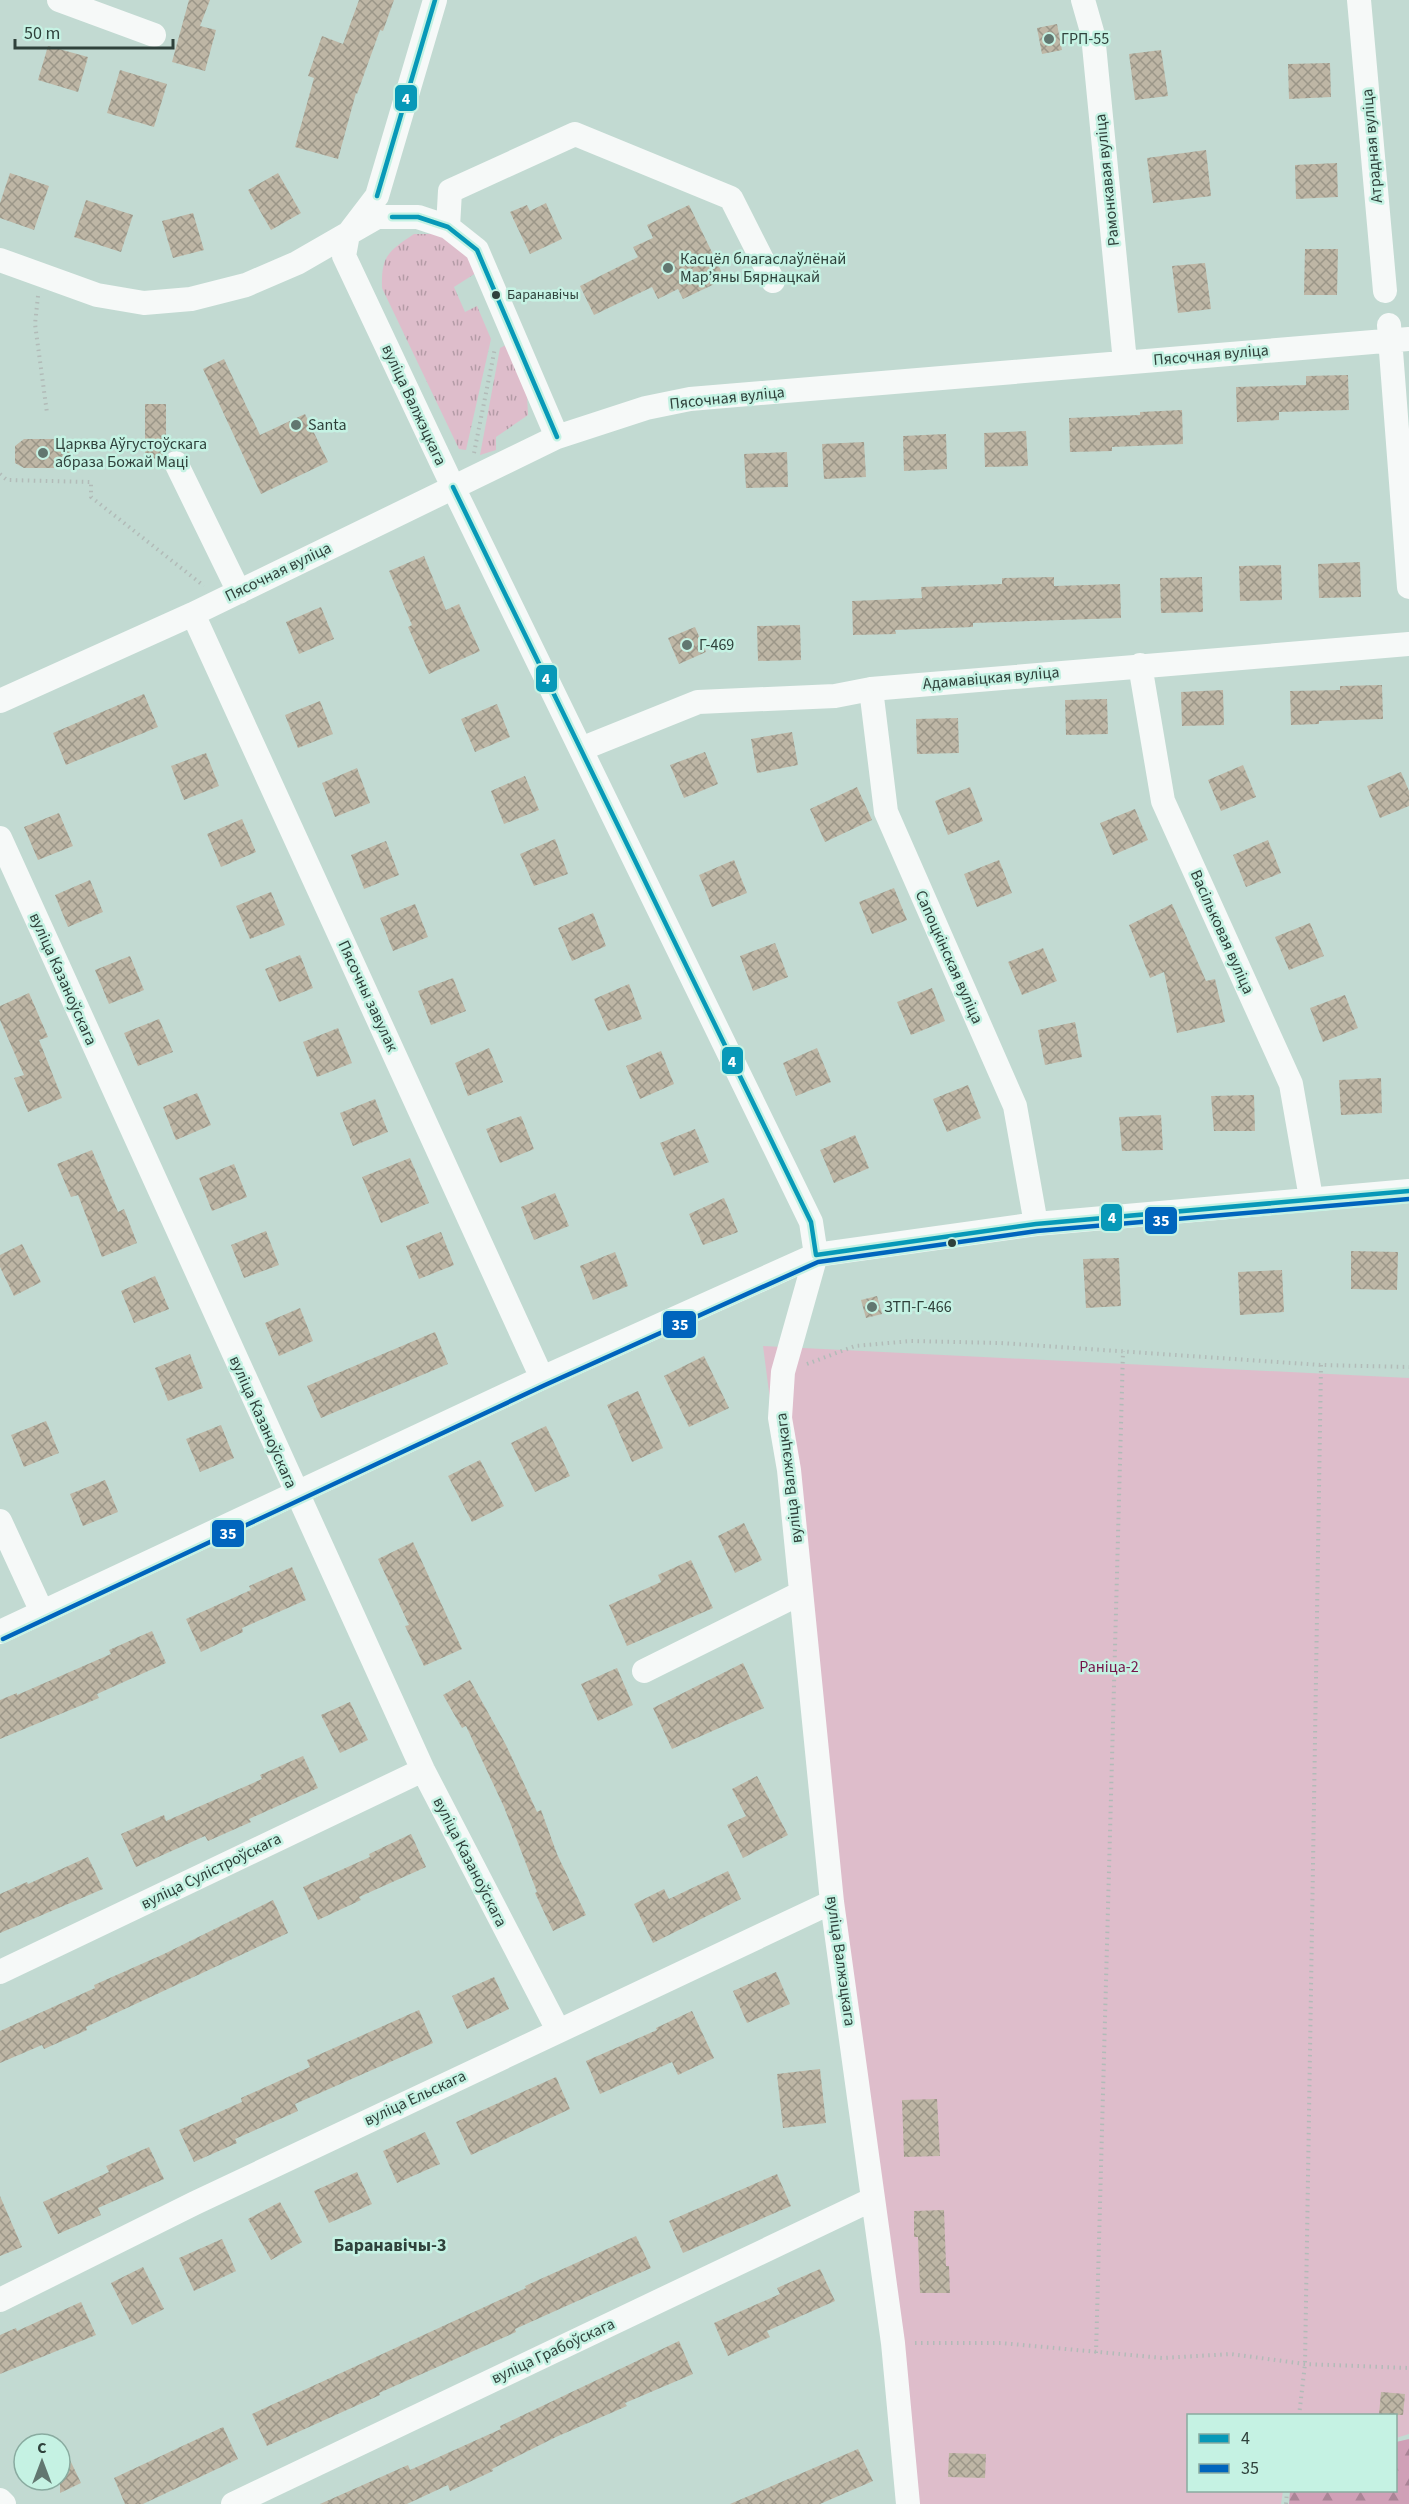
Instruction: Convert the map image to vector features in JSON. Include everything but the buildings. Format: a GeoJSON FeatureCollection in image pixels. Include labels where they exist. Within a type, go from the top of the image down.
{"type":"FeatureCollection","features":[{"type":"Feature","properties":{"kind":"street"},"geometry":{"type":"LineString","coordinates":[[59,0],[154,35]]}},
{"type":"Feature","properties":{"kind":"street"},"geometry":{"type":"LineString","coordinates":[[348,234],[377,196],[435,0]]}},
{"type":"Feature","properties":{"kind":"street","name":"Рамонкавая вуліца"},"geometry":{"type":"LineString","coordinates":[[1083,0],[1093,34],[1125,362]]}},
{"type":"Feature","properties":{"kind":"street","name":"Атрадная вуліца"},"geometry":{"type":"LineString","coordinates":[[1359,0],[1385,291]]}},
{"type":"Feature","properties":{"kind":"street"},"geometry":{"type":"LineString","coordinates":[[448,227],[450,190],[575,134],[731,198],[773,281]]}},
{"type":"Feature","properties":{"kind":"street"},"geometry":{"type":"LineString","coordinates":[[377,196],[392,217]]}},
{"type":"Feature","properties":{"kind":"street"},"geometry":{"type":"LineString","coordinates":[[0,260],[97,295],[144,303],[190,299],[246,285],[297,263],[377,217],[418,217],[448,227],[477,250],[557,437]]}},
{"type":"Feature","properties":{"kind":"street","name":"вуліца Валжэцкага"},"geometry":{"type":"LineString","coordinates":[[348,234],[344,256],[352,277],[461,483],[581,749],[811,1222],[816,1255],[783,1372],[780,1418],[789,1470],[832,1902],[893,2343],[908,2504]]}},
{"type":"Feature","properties":{"kind":"street"},"geometry":{"type":"LineString","coordinates":[[1396,335],[1409,587]]}},
{"type":"Feature","properties":{"kind":"street","name":"Пясочная вуліца"},"geometry":{"type":"LineString","coordinates":[[0,701],[193,614],[557,437],[646,408],[690,399],[1125,362],[1396,335]]}},
{"type":"Feature","properties":{"kind":"street"},"geometry":{"type":"LineString","coordinates":[[176,463],[230,596]]}},
{"type":"Feature","properties":{"kind":"street","name":"Пясочны завулак"},"geometry":{"type":"LineString","coordinates":[[193,614],[543,1378]]}},
{"type":"Feature","properties":{"kind":"street","name":"Адамавіцкая вуліца"},"geometry":{"type":"LineString","coordinates":[[581,749],[698,702],[835,696],[871,689],[1409,644]]}},
{"type":"Feature","properties":{"kind":"street","name":"Васільковая вуліца"},"geometry":{"type":"LineString","coordinates":[[1140,665],[1163,801],[1291,1084],[1311,1198]]}},
{"type":"Feature","properties":{"kind":"street","name":"Сапоцкінская вуліца"},"geometry":{"type":"LineString","coordinates":[[871,689],[886,812],[1015,1106],[1036,1224]]}},
{"type":"Feature","properties":{"kind":"street","name":"вуліца Казаноўскага"},"geometry":{"type":"LineString","coordinates":[[0,838],[295,1493],[423,1770],[558,2030]]}},
{"type":"Feature","properties":{"kind":"street"},"geometry":{"type":"LineString","coordinates":[[0,1632],[543,1378],[816,1255],[911,1244],[1036,1224],[1409,1191]]}},
{"type":"Feature","properties":{"kind":"street"},"geometry":{"type":"LineString","coordinates":[[0,1521],[42,1612]]}},
{"type":"Feature","properties":{"kind":"street"},"geometry":{"type":"LineString","coordinates":[[644,1671],[801,1593]]}},
{"type":"Feature","properties":{"kind":"street","name":"вуліца Сулістроўскага"},"geometry":{"type":"LineString","coordinates":[[0,1972],[423,1770]]}},
{"type":"Feature","properties":{"kind":"street","name":"вуліца Ельскага"},"geometry":{"type":"LineString","coordinates":[[0,2300],[195,2203],[832,1902]]}},
{"type":"Feature","properties":{"kind":"street","name":"вуліца Грабоўскага"},"geometry":{"type":"LineString","coordinates":[[233,2504],[873,2199]]}},
{"type":"Feature","properties":{"kind":"street"},"geometry":{"type":"LineString","coordinates":[[0,2500],[4,2504]]}},
{"type":"Feature","properties":{"kind":"path"},"geometry":{"type":"LineString","coordinates":[[40,274],[35,324],[46,412]]}},
{"type":"Feature","properties":{"kind":"path"},"geometry":{"type":"LineString","coordinates":[[461,483],[497,340]]}},
{"type":"Feature","properties":{"kind":"path"},"geometry":{"type":"LineString","coordinates":[[0,474],[6,480],[91,482],[91,497],[230,596]]}},
{"type":"Feature","properties":{"kind":"path"},"geometry":{"type":"LineString","coordinates":[[783,1372],[855,1346],[911,1341],[1001,1343],[1321,1365],[1409,1367]]}},
{"type":"Feature","properties":{"kind":"path"},"geometry":{"type":"LineString","coordinates":[[1096,2353],[1123,1351]]}},
{"type":"Feature","properties":{"kind":"path"},"geometry":{"type":"LineString","coordinates":[[1299,2414],[1305,2364],[1321,1365]]}},
{"type":"Feature","properties":{"kind":"path"},"geometry":{"type":"LineString","coordinates":[[893,2343],[1001,2343],[1163,2358],[1231,2354],[1305,2364],[1409,2368]]}},
{"type":"Feature","properties":{"kind":"green space"},"geometry":{"type":"Polygon","coordinates":[[[414,234],[444,234],[464,251],[476,273],[454,287],[465,312],[477,306],[491,339],[466,450],[459,449],[382,288],[383,268],[388,255],[414,234]]]}},
{"type":"Feature","properties":{"kind":"green space"},"geometry":{"type":"Polygon","coordinates":[[[508,344],[527,394],[528,415],[496,437],[496,450],[480,455],[500,348],[508,344]]]}},
{"type":"Feature","properties":{"kind":"green space","name":"Раніца-2"},"geometry":{"type":"Polygon","coordinates":[[[763,1346],[1409,1378],[1409,2434],[1397,2438],[1397,2414],[1187,2414],[1187,2492],[1283,2492],[1281,2504],[915,2504],[763,1346]]]}},
{"type":"Feature","properties":{"kind":"green space"},"geometry":{"type":"Polygon","coordinates":[[[1409,2439],[1409,2504],[1289,2504],[1290,2492],[1397,2492],[1397,2442],[1409,2439]]]}},
{"type":"Feature","properties":{"kind":"transit line","name":"4"},"geometry":{"type":"LineString","coordinates":[[377,196],[435,0]]}},
{"type":"Feature","properties":{"kind":"transit line","name":"4"},"geometry":{"type":"LineString","coordinates":[[392,217],[418,217],[448,227],[477,250],[557,437]]}},
{"type":"Feature","properties":{"kind":"transit line","name":"4"},"geometry":{"type":"LineString","coordinates":[[453,487],[811,1222],[816,1255]]}},
{"type":"Feature","properties":{"kind":"transit line","name":"4"},"geometry":{"type":"LineString","coordinates":[[816,1255],[1036,1224],[1409,1191]]}},
{"type":"Feature","properties":{"kind":"transit line","name":"35"},"geometry":{"type":"LineString","coordinates":[[3,1639],[545,1385],[818,1262],[1037,1231],[1409,1199]]}},
{"type":"Feature","properties":{"kind":"place","name":"ГРП-55"},"geometry":{"type":"Point","coordinates":[1049,39]}},
{"type":"Feature","properties":{"kind":"place","name":"Касцёл благаслаўлёнай Мар’яны Бярнацкай"},"geometry":{"type":"Point","coordinates":[668,268]}},
{"type":"Feature","properties":{"kind":"place","name":"Баранавічы"},"geometry":{"type":"Point","coordinates":[496,295]}},
{"type":"Feature","properties":{"kind":"place","name":"Santa"},"geometry":{"type":"Point","coordinates":[296,425]}},
{"type":"Feature","properties":{"kind":"place","name":"Царква Аўгустоўскага абраза Божай Маці"},"geometry":{"type":"Point","coordinates":[43,453]}},
{"type":"Feature","properties":{"kind":"place","name":"Г-469"},"geometry":{"type":"Point","coordinates":[687,645]}},
{"type":"Feature","properties":{"kind":"place","name":"ЗТП-Г-466"},"geometry":{"type":"Point","coordinates":[872,1307]}},
{"type":"Feature","properties":{"kind":"district","name":"Баранавічы-3"},"geometry":{"type":"Point","coordinates":[390,2245]}}]}
